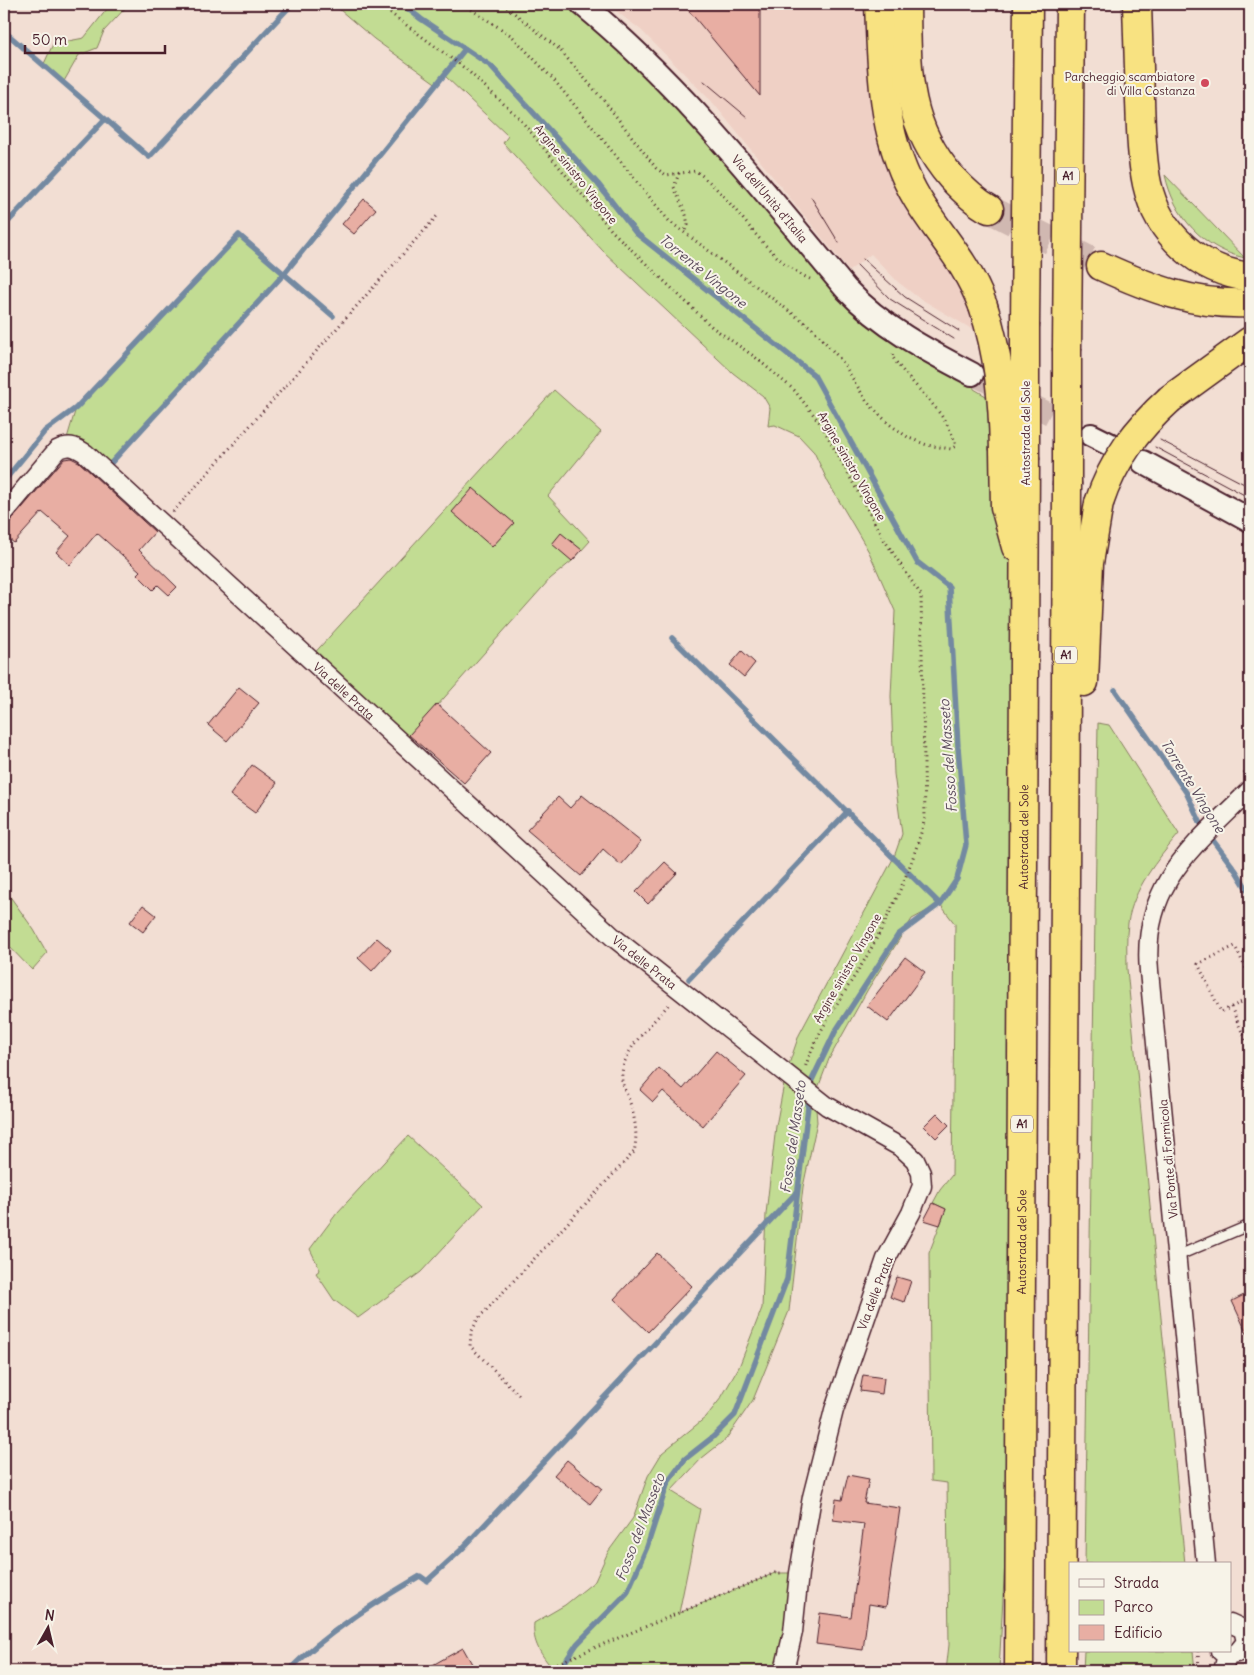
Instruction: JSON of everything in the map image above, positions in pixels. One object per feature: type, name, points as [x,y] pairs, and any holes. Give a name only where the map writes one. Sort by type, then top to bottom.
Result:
[{"type":"highway","points":[[879,4],[885,108],[896,156],[918,200],[968,272],[983,306],[995,346],[1015,455]]},
{"type":"highway","points":[[906,4],[908,83],[920,127],[931,149],[945,170],[974,200],[988,209]]},
{"type":"highway","name":"Autostrada del Sole","points":[[1019,1671],[1025,577],[1005,507],[1015,455],[1025,324],[1028,4]]},
{"type":"highway","name":"A1","points":[[1061,1671],[1070,4]]},
{"type":"highway","points":[[1137,4],[1144,168],[1154,205],[1168,232],[1193,256],[1231,274],[1250,277]]},
{"type":"highway","points":[[1101,266],[1152,288],[1183,298],[1219,303],[1250,303]]},
{"type":"highway","points":[[1066,824],[1084,691],[1089,563],[1099,503],[1116,464],[1128,443],[1170,399],[1250,341]]},
{"type":"street","name":"Via dell'Unità d'Italia","points":[[582,4],[648,61],[684,97],[864,308],[888,326],[972,374]]},
{"type":"street","points":[[1091,435],[1112,446]]},
{"type":"street","name":"Via delle Prata","points":[[4,513],[57,450],[65,445],[72,445],[85,452],[613,937],[827,1106],[902,1148],[915,1160],[921,1173],[922,1186],[911,1213],[886,1259],[834,1410],[812,1497],[799,1573],[793,1632],[784,1671]]},
{"type":"street","points":[[1143,462],[1250,520]]},
{"type":"street","name":"Via Ponte di Formicola","points":[[1206,1562],[1147,949],[1150,923],[1158,897],[1173,872],[1248,792]]},
{"type":"street","points":[[1223,1659],[1240,1651],[1248,1635],[1237,1624],[1232,1623]]},
{"type":"lane","points":[[1177,1256],[1250,1225]]},
{"type":"path","name":"Argine sinistro Vingone","points":[[378,4],[474,76],[519,118],[612,231],[672,291],[712,327],[755,357],[794,390],[821,424],[882,538],[921,595],[923,824],[913,863],[873,944],[811,1048],[800,1085]]},
{"type":"path","points":[[463,4],[512,36],[554,80],[669,221],[812,328],[842,361],[867,402],[889,424],[909,438],[927,445],[951,450],[956,446],[954,436],[936,408],[904,374],[892,356],[893,353],[897,353]]},
{"type":"path","points":[[503,4],[560,50],[605,102],[656,168],[666,175],[696,171],[708,180],[752,231],[780,259],[808,278],[819,281],[836,277]]},
{"type":"path","points":[[679,173],[674,187],[686,214],[688,225],[684,232]]},
{"type":"path","points":[[163,524],[437,216]]},
{"type":"path","points":[[1250,977],[1235,946],[1198,964],[1221,1012],[1250,998]]},
{"type":"path","points":[[519,1395],[470,1346],[470,1333],[478,1319],[634,1152],[637,1140],[634,1114],[622,1082],[624,1066],[632,1048],[681,991]]},
{"type":"path","points":[[1231,1007],[1250,1050]]},
{"type":"path","points":[[552,1671],[558,1663],[775,1573],[799,1573]]},
{"type":"path","points":[[1198,1652],[1199,1671]]},
{"type":"shaded area","points":[[607,4],[867,4],[870,98],[880,152],[905,205],[944,261],[966,299],[975,323],[975,331],[916,296],[898,282],[871,254],[849,271],[714,104],[641,30]]},
{"type":"green space","points":[[111,4],[129,4],[104,31],[97,48],[79,55],[63,83],[43,66],[53,44],[84,38]]},
{"type":"green space","points":[[333,4],[582,4],[846,289],[972,374],[974,389],[1003,406],[1025,577],[1020,1284],[999,1671],[946,1671],[949,1645],[947,1483],[931,1481],[929,1253],[946,1209],[933,1203],[940,1190],[952,1175],[955,924],[940,904],[912,919],[868,989],[829,1059],[815,1096],[817,1122],[803,1187],[789,1311],[753,1400],[726,1439],[702,1458],[671,1491],[700,1509],[679,1613],[775,1573],[799,1573],[784,1671],[551,1671],[553,1669],[541,1653],[536,1642],[534,1623],[565,1605],[595,1581],[608,1552],[633,1518],[648,1476],[662,1453],[706,1417],[721,1398],[739,1367],[762,1308],[766,1214],[776,1126],[786,1073],[799,1035],[894,857],[902,834],[894,774],[891,696],[895,611],[869,552],[828,482],[814,452],[799,436],[775,425],[768,426],[770,408],[763,396],[733,373],[603,251],[503,143],[508,136],[445,76],[438,85],[374,39]]},
{"type":"green space","points":[[1165,175],[1245,258],[1230,254],[1216,247],[1193,228],[1175,204]]},
{"type":"green space","points":[[239,235],[284,274],[111,463],[103,469],[65,445],[76,408]]},
{"type":"green space","points":[[554,390],[601,432],[548,496],[590,541],[572,561],[550,579],[404,743],[310,658]]},
{"type":"green space","points":[[1098,723],[1109,725],[1179,834],[1147,876],[1135,898],[1128,923],[1127,969],[1185,1562],[1085,1562]]},
{"type":"green space","points":[[4,888],[34,930],[47,953],[32,970],[4,941]]},
{"type":"green space","points":[[408,1136],[483,1205],[421,1272],[358,1318],[334,1300],[316,1273],[320,1270],[310,1249],[337,1213]]},
{"type":"green space","points":[[1084,1652],[1193,1652],[1195,1671],[1083,1671]]},
{"type":"building","points":[[683,4],[760,4],[760,96],[700,24]]},
{"type":"building","points":[[364,199],[376,209],[354,234],[342,224]]},
{"type":"building","points":[[71,458],[79,462],[155,532],[139,550],[177,587],[169,595],[158,585],[153,590],[137,574],[140,571],[97,533],[70,565],[56,552],[70,536],[42,512],[14,543],[4,535],[4,529],[64,459]]},
{"type":"building","points":[[473,488],[514,523],[492,547],[452,512]]},
{"type":"building","points":[[561,533],[582,550],[572,561],[552,544]]},
{"type":"building","points":[[742,651],[755,663],[744,677],[730,665]]},
{"type":"building","points":[[239,687],[259,703],[227,741],[208,725]]},
{"type":"building","points":[[437,704],[491,753],[464,783],[409,735]]},
{"type":"building","points":[[252,765],[277,783],[255,813],[230,795]]},
{"type":"building","points":[[582,795],[641,842],[621,865],[603,849],[581,876],[527,830],[558,797],[570,808]]},
{"type":"building","points":[[665,862],[677,873],[648,904],[636,892]]},
{"type":"building","points":[[143,905],[156,915],[143,932],[130,922]]},
{"type":"building","points":[[377,938],[391,950],[372,971],[358,958]]},
{"type":"building","points":[[905,957],[925,972],[888,1022],[867,1006]]},
{"type":"building","points":[[716,1051],[746,1076],[703,1126],[663,1091],[653,1102],[640,1090],[659,1068],[683,1089]]},
{"type":"building","points":[[937,1113],[949,1125],[936,1138],[924,1126]]},
{"type":"building","points":[[933,1203],[946,1209],[940,1225],[924,1220]]},
{"type":"building","points":[[657,1253],[692,1286],[648,1332],[614,1299]]},
{"type":"building","points":[[897,1277],[911,1281],[904,1302],[890,1297]]},
{"type":"building","points":[[1250,1292],[1250,1340],[1232,1301]]},
{"type":"building","points":[[863,1375],[884,1378],[882,1394],[860,1391]]},
{"type":"building","points":[[567,1460],[602,1489],[590,1504],[554,1475]]},
{"type":"building","points":[[848,1475],[869,1479],[864,1503],[900,1508],[886,1607],[869,1604],[863,1650],[816,1644],[820,1613],[851,1617],[864,1524],[833,1520],[836,1499],[842,1500]]},
{"type":"building","points":[[463,1648],[476,1671],[422,1671]]},
{"type":"waterway","points":[[4,31],[149,157],[292,4]]},
{"type":"waterway","name":"Fosso del Masseto","points":[[402,4],[491,66],[598,184],[636,233],[814,375],[917,562],[949,587],[958,747],[966,845],[957,879],[941,903],[898,935],[835,1032],[811,1082],[787,1279],[735,1415],[713,1437],[685,1459],[668,1482],[647,1547],[627,1593],[577,1644],[561,1668],[561,1671]]},
{"type":"waterway","points":[[111,463],[284,274],[465,49]]},
{"type":"waterway","points":[[4,226],[105,119]]},
{"type":"waterway","points":[[4,481],[45,431],[76,408],[239,235],[333,316]]},
{"type":"waterway","points":[[672,638],[940,904]]},
{"type":"waterway","name":"Torrente Vingone","points":[[1115,690],[1186,792],[1202,826],[1236,871],[1250,894]]},
{"type":"waterway","points":[[689,979],[848,811]]},
{"type":"waterway","points":[[288,1671],[318,1644],[351,1619],[420,1576],[427,1581],[461,1550],[796,1193]]},
{"type":"tunnel","points":[[989,209],[1101,266]]},
{"type":"tunnel","points":[[972,374],[1079,429]]},
{"type":"tram line","points":[[704,81],[747,117]]},
{"type":"tram line","points":[[811,197],[839,243]]},
{"type":"tram line","points":[[863,259],[905,297],[959,331]]},
{"type":"tram line","points":[[857,265],[890,299],[954,339]]},
{"type":"tram line","points":[[1160,440],[1250,487]]},
{"type":"tram line","points":[[1155,447],[1250,498]]},
{"type":"place","name":"Parcheggio scambiatore di Villa Costanza","points":[[1205,83]]}]
